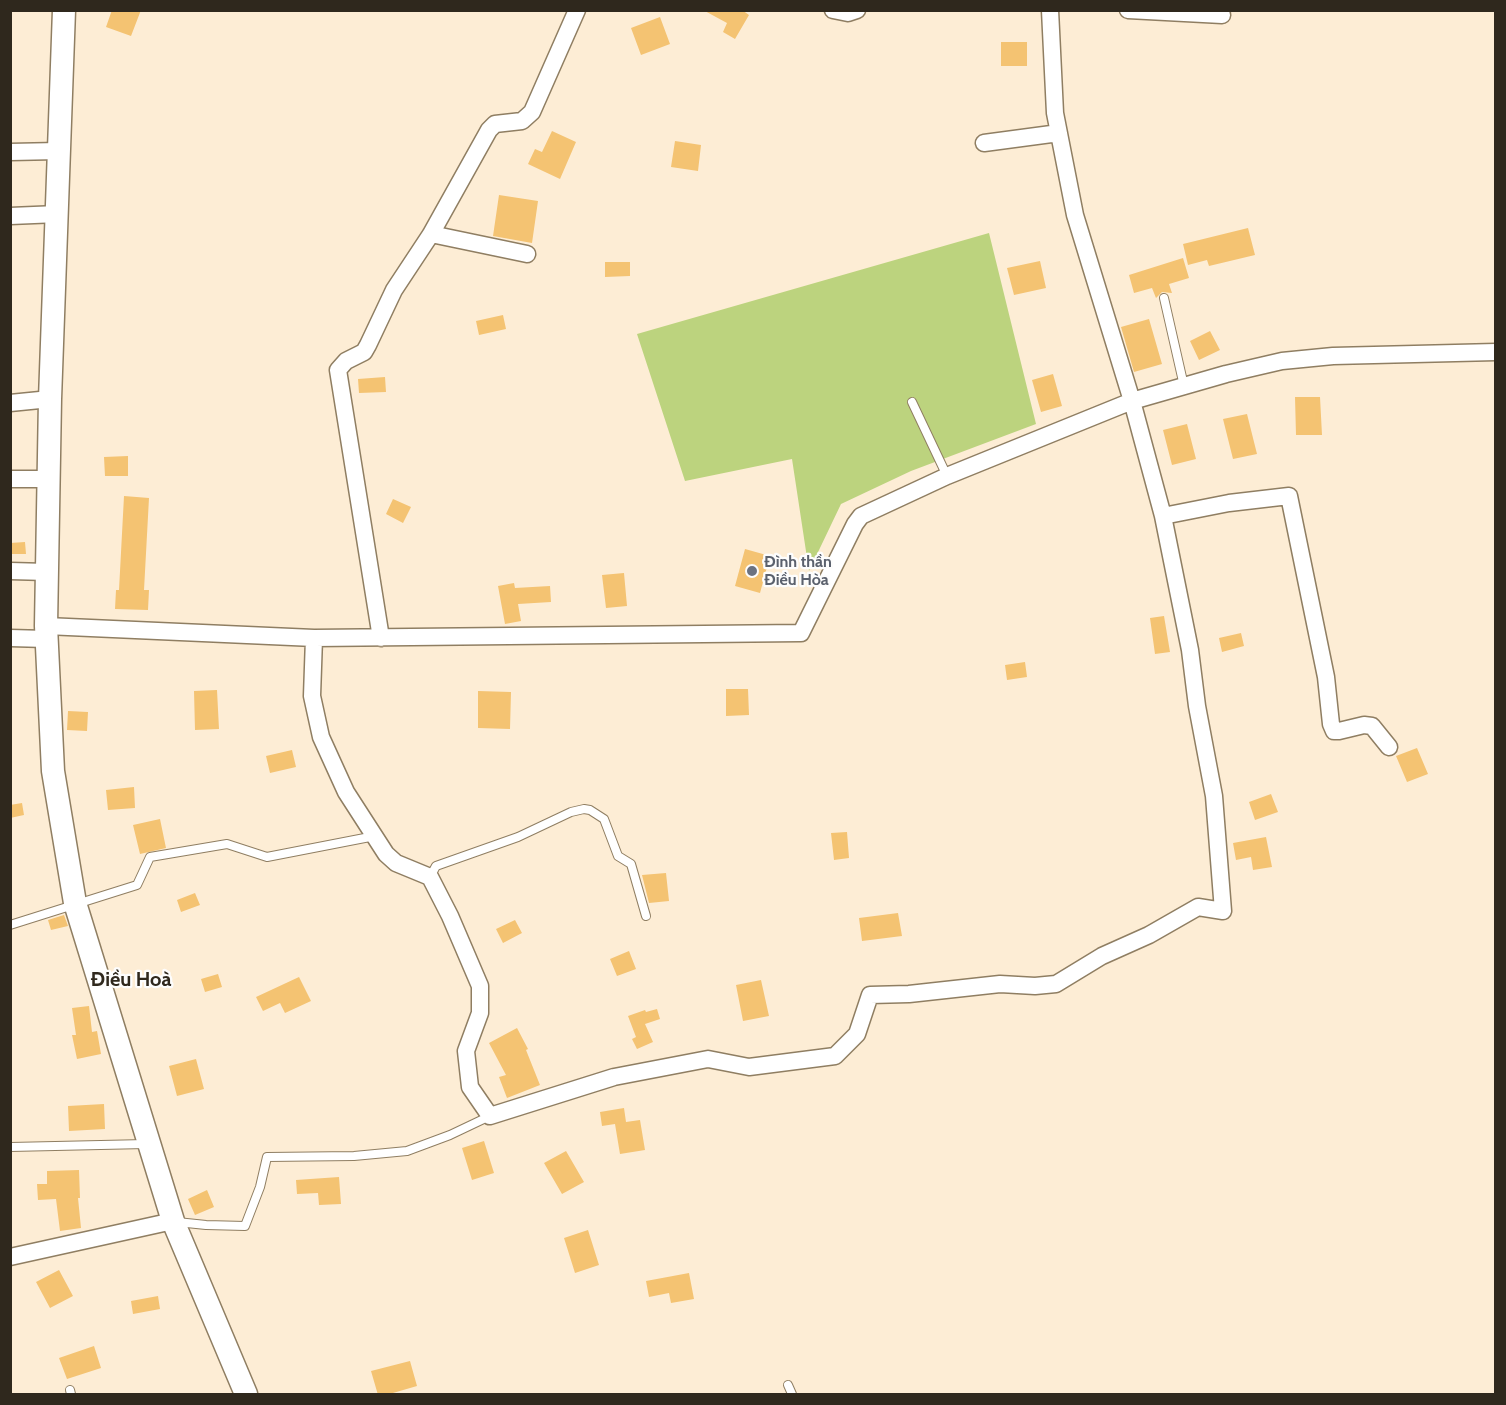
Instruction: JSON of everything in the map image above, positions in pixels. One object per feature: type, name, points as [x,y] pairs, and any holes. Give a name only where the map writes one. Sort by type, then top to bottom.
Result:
[{"type":"street","points":[[64,10],[46,572],[46,633],[53,771],[75,903],[173,1221],[246,1395]]},
{"type":"street","points":[[381,638],[338,370],[346,361],[364,352],[394,290],[431,234],[489,130],[495,124],[522,121],[532,112],[577,10]]},
{"type":"street","points":[[832,10],[848,13],[858,10]]},
{"type":"street","points":[[314,638],[312,696],[321,737],[346,792],[386,854],[396,863],[430,877],[450,916],[480,986],[480,1013],[466,1051],[470,1087],[490,1116],[614,1077],[708,1059],[748,1067],[835,1056],[857,1034],[870,995],[909,994],[1000,984],[1035,986],[1056,984],[1102,956],[1149,935],[1198,907],[1223,911],[1214,796],[1197,706],[1190,650],[1163,516],[1132,401],[1075,215],[1055,113],[1050,10]]},
{"type":"street","points":[[1128,10],[1222,15]]},
{"type":"street","points":[[984,143],[1059,133]]},
{"type":"street","points":[[10,152],[58,151]]},
{"type":"street","points":[[10,216],[58,214]]},
{"type":"street","points":[[431,234],[526,254]]},
{"type":"street","points":[[10,638],[46,633],[381,638],[801,633],[861,516],[947,476],[1132,401],[1226,374],[1282,361],[1333,356],[1496,352]]},
{"type":"street","points":[[10,403],[50,399]]},
{"type":"street","points":[[12,479],[48,479]]},
{"type":"street","points":[[1163,516],[1229,503],[1289,496],[1326,677],[1331,724],[1334,731],[1364,725],[1372,726],[1389,747]]},
{"type":"street","points":[[10,571],[46,572]]},
{"type":"street","points":[[10,1257],[173,1221]]},
{"type":"lane","points":[[1164,298],[1184,386]]},
{"type":"lane","points":[[912,402],[947,476]]},
{"type":"lane","points":[[430,877],[436,866],[518,837],[571,812],[590,810],[604,819],[618,856],[632,864],[646,916]]},
{"type":"lane","points":[[10,925],[136,885],[150,857],[227,844],[267,857],[376,836]]},
{"type":"lane","points":[[173,1221],[245,1226],[260,1187],[267,1157],[354,1156],[407,1151],[450,1135],[490,1116]]},
{"type":"lane","points":[[10,1147],[150,1144]]},
{"type":"lane","points":[[788,1385],[792,1395]]},
{"type":"green space","points":[[989,233],[1036,424],[911,471],[841,504],[809,571],[792,459],[685,481],[637,334]]},
{"type":"building","points":[[112,10],[141,10],[131,36],[106,27]]},
{"type":"building","points":[[703,10],[742,10],[749,15],[735,39],[723,32],[727,23]]},
{"type":"building","points":[[660,17],[670,44],[641,55],[631,28]]},
{"type":"building","points":[[1001,42],[1027,42],[1027,66],[1001,66]]},
{"type":"building","points":[[552,131],[576,142],[560,179],[528,164],[535,149],[542,152]]},
{"type":"building","points":[[675,141],[701,145],[698,171],[671,167]]},
{"type":"building","points":[[499,195],[538,201],[532,243],[493,236]]},
{"type":"building","points":[[1248,228],[1255,255],[1209,266],[1207,260],[1188,265],[1183,244]]},
{"type":"building","points":[[1183,258],[1189,278],[1169,284],[1172,293],[1162,292],[1156,298],[1152,288],[1134,293],[1129,275]]},
{"type":"building","points":[[1040,261],[1046,288],[1014,295],[1007,268]]},
{"type":"building","points":[[605,262],[630,262],[630,276],[605,277]]},
{"type":"building","points":[[503,315],[506,329],[479,335],[476,321]]},
{"type":"building","points":[[1149,319],[1162,364],[1134,372],[1121,327]]},
{"type":"building","points":[[1210,331],[1220,350],[1199,360],[1190,341]]},
{"type":"building","points":[[1053,374],[1062,406],[1041,412],[1032,380]]},
{"type":"building","points":[[385,377],[386,392],[359,393],[358,379]]},
{"type":"building","points":[[1295,397],[1320,397],[1322,435],[1296,435]]},
{"type":"building","points":[[1247,414],[1257,454],[1233,459],[1223,419]]},
{"type":"building","points":[[1187,424],[1196,459],[1172,465],[1163,430]]},
{"type":"building","points":[[128,456],[128,476],[105,476],[104,457]]},
{"type":"building","points":[[124,496],[149,498],[144,590],[149,590],[148,610],[115,609],[116,590],[119,590]]},
{"type":"building","points":[[393,499],[411,507],[403,523],[386,514]]},
{"type":"building","points":[[25,542],[26,554],[10,554],[10,543]]},
{"type":"building","name":"Đình thần Điều Hòa","points":[[745,549],[770,556],[760,593],[735,586]]},
{"type":"building","points":[[624,573],[627,606],[606,608],[602,575]]},
{"type":"building","points":[[514,583],[515,588],[550,586],[551,602],[518,604],[521,621],[505,624],[498,586]]},
{"type":"building","points":[[1164,616],[1170,652],[1155,654],[1150,618]]},
{"type":"building","points":[[1241,633],[1244,646],[1222,652],[1219,638]]},
{"type":"building","points":[[1025,662],[1027,677],[1007,680],[1005,665]]},
{"type":"building","points":[[726,689],[748,689],[749,715],[726,716]]},
{"type":"building","points":[[217,690],[219,729],[195,730],[194,691]]},
{"type":"building","points":[[478,691],[511,692],[510,729],[478,728]]},
{"type":"building","points":[[68,711],[88,712],[87,731],[67,730]]},
{"type":"building","points":[[1417,748],[1428,774],[1407,782],[1396,756]]},
{"type":"building","points":[[292,750],[296,767],[270,773],[266,756]]},
{"type":"building","points":[[134,787],[135,808],[108,810],[106,790]]},
{"type":"building","points":[[1271,794],[1278,812],[1255,820],[1249,802]]},
{"type":"building","points":[[22,803],[24,815],[10,818],[10,805]]},
{"type":"building","points":[[160,819],[166,848],[140,854],[133,825]]},
{"type":"building","points":[[847,832],[849,858],[834,860],[831,833]]},
{"type":"building","points":[[1266,837],[1272,867],[1253,870],[1251,857],[1236,860],[1233,843]]},
{"type":"building","points":[[666,873],[669,901],[649,903],[642,875]]},
{"type":"building","points":[[195,893],[200,905],[181,912],[177,900]]},
{"type":"building","points":[[898,913],[902,936],[862,941],[859,918]]},
{"type":"building","points":[[64,915],[68,926],[51,930],[48,920]]},
{"type":"building","points":[[515,920],[522,933],[503,943],[496,929]]},
{"type":"building","points":[[629,951],[636,969],[617,976],[610,959]]},
{"type":"building","points":[[218,974],[222,987],[205,992],[201,979]]},
{"type":"building","points":[[299,977],[311,1001],[285,1013],[280,1003],[263,1011],[256,997]]},
{"type":"building","points":[[761,980],[769,1016],[743,1021],[736,985]]},
{"type":"building","points":[[89,1006],[92,1032],[97,1031],[101,1054],[77,1059],[72,1035],[76,1035],[72,1008]]},
{"type":"building","points":[[657,1009],[660,1019],[645,1024],[653,1042],[637,1049],[632,1039],[636,1037],[628,1016],[645,1010],[646,1012]]},
{"type":"building","points":[[517,1028],[528,1049],[526,1050],[540,1085],[507,1098],[499,1077],[506,1075],[489,1043]]},
{"type":"building","points":[[196,1059],[204,1089],[177,1096],[169,1066]]},
{"type":"building","points":[[104,1104],[105,1129],[69,1131],[68,1106]]},
{"type":"building","points":[[624,1108],[626,1122],[640,1120],[645,1150],[620,1154],[615,1124],[602,1126],[600,1112]]},
{"type":"building","points":[[484,1141],[494,1173],[472,1180],[462,1148]]},
{"type":"building","points":[[566,1151],[584,1182],[562,1194],[544,1163]]},
{"type":"building","points":[[79,1170],[80,1198],[78,1198],[81,1228],[60,1231],[56,1199],[38,1200],[37,1184],[47,1184],[47,1171]]},
{"type":"building","points":[[339,1177],[341,1204],[319,1205],[318,1193],[297,1194],[296,1180]]},
{"type":"building","points":[[207,1190],[214,1207],[195,1215],[188,1199]]},
{"type":"building","points":[[588,1230],[599,1265],[575,1273],[564,1238]]},
{"type":"building","points":[[59,1270],[73,1296],[50,1308],[36,1282]]},
{"type":"building","points":[[689,1273],[694,1299],[671,1303],[669,1293],[649,1297],[646,1281]]},
{"type":"building","points":[[158,1296],[160,1309],[133,1314],[131,1301]]},
{"type":"building","points":[[94,1346],[101,1368],[67,1379],[59,1358]]},
{"type":"building","points":[[410,1361],[417,1386],[378,1395],[371,1371]]},
{"type":"place","name":"Đình thần Điều Hòa","points":[[752,571]]},
{"type":"district","name":"Điều Hoà","points":[[131,980]]}]
